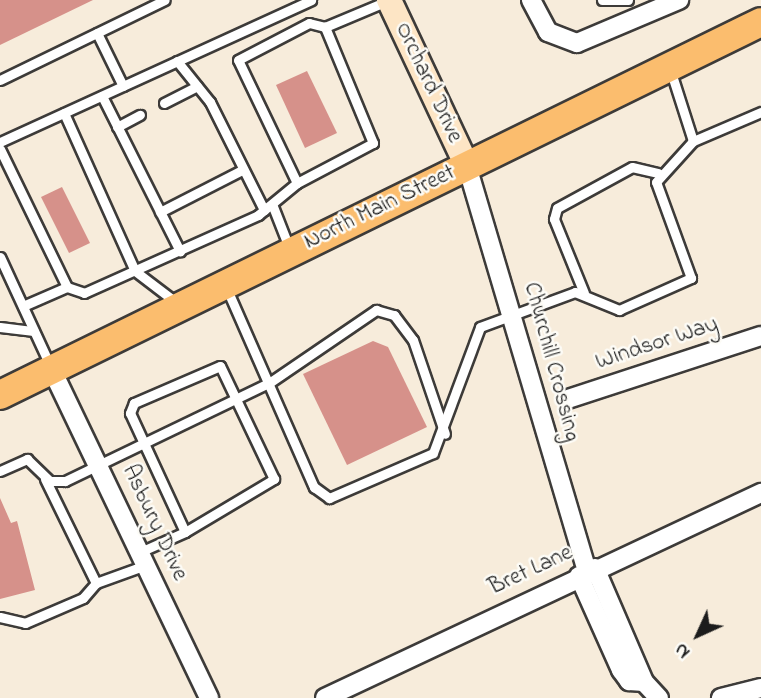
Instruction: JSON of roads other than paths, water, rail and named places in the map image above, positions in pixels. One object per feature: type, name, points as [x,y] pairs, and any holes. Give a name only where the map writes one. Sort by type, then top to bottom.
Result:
[{"type":"main road","name":"North Main Street","points":[[0,396],[761,22]]},
{"type":"street","name":"Orchard Drive","points":[[389,0],[467,166]]},
{"type":"street","points":[[531,0],[548,32],[577,43],[679,0]]},
{"type":"street","name":"Churchill Crossing","points":[[467,166],[587,572],[621,670],[629,681],[643,682],[659,698]]},
{"type":"street","name":"Windsor Way","points":[[568,399],[761,335]]},
{"type":"street","name":"Asbury Drive","points":[[52,370],[209,698]]},
{"type":"street","name":"Bret Lane","points":[[325,698],[587,572],[761,493]]},
{"type":"street","points":[[721,698],[761,688]]},
{"type":"lane","points":[[0,80],[165,0]]},
{"type":"lane","points":[[0,142],[177,61],[295,3],[311,0]]},
{"type":"lane","points":[[297,183],[237,60],[309,23],[326,27],[389,0]]},
{"type":"lane","points":[[602,0],[628,0]]},
{"type":"lane","points":[[23,306],[67,287],[84,293],[180,251],[264,211],[297,183],[373,143],[326,27]]},
{"type":"lane","points":[[97,33],[123,86]]},
{"type":"lane","points":[[177,61],[197,86],[264,211]]},
{"type":"lane","points":[[670,67],[693,141]]},
{"type":"lane","points":[[164,103],[197,86]]},
{"type":"lane","points":[[102,96],[180,251]]},
{"type":"lane","points":[[658,173],[693,141],[761,112]]},
{"type":"lane","points":[[64,113],[135,271],[181,306]]},
{"type":"lane","points":[[117,127],[140,115]]},
{"type":"lane","points":[[0,149],[67,287]]},
{"type":"lane","points":[[632,167],[658,173],[691,278],[619,310],[584,293],[554,219],[557,208],[632,167]]},
{"type":"lane","points":[[160,212],[242,170]]},
{"type":"lane","points":[[272,204],[290,252]]},
{"type":"lane","points":[[0,257],[52,370]]},
{"type":"lane","points":[[225,284],[314,487],[329,498],[433,453],[445,434],[480,327],[584,293]]},
{"type":"lane","points":[[44,477],[65,481],[269,383],[376,310],[394,315],[413,341],[445,434]]},
{"type":"lane","points":[[0,327],[34,331]]},
{"type":"lane","points":[[0,617],[25,623],[83,598],[96,583],[143,558],[274,479],[220,366],[210,366],[134,402],[130,412],[185,532]]},
{"type":"lane","points":[[0,471],[27,459],[44,477],[96,583]]}]
